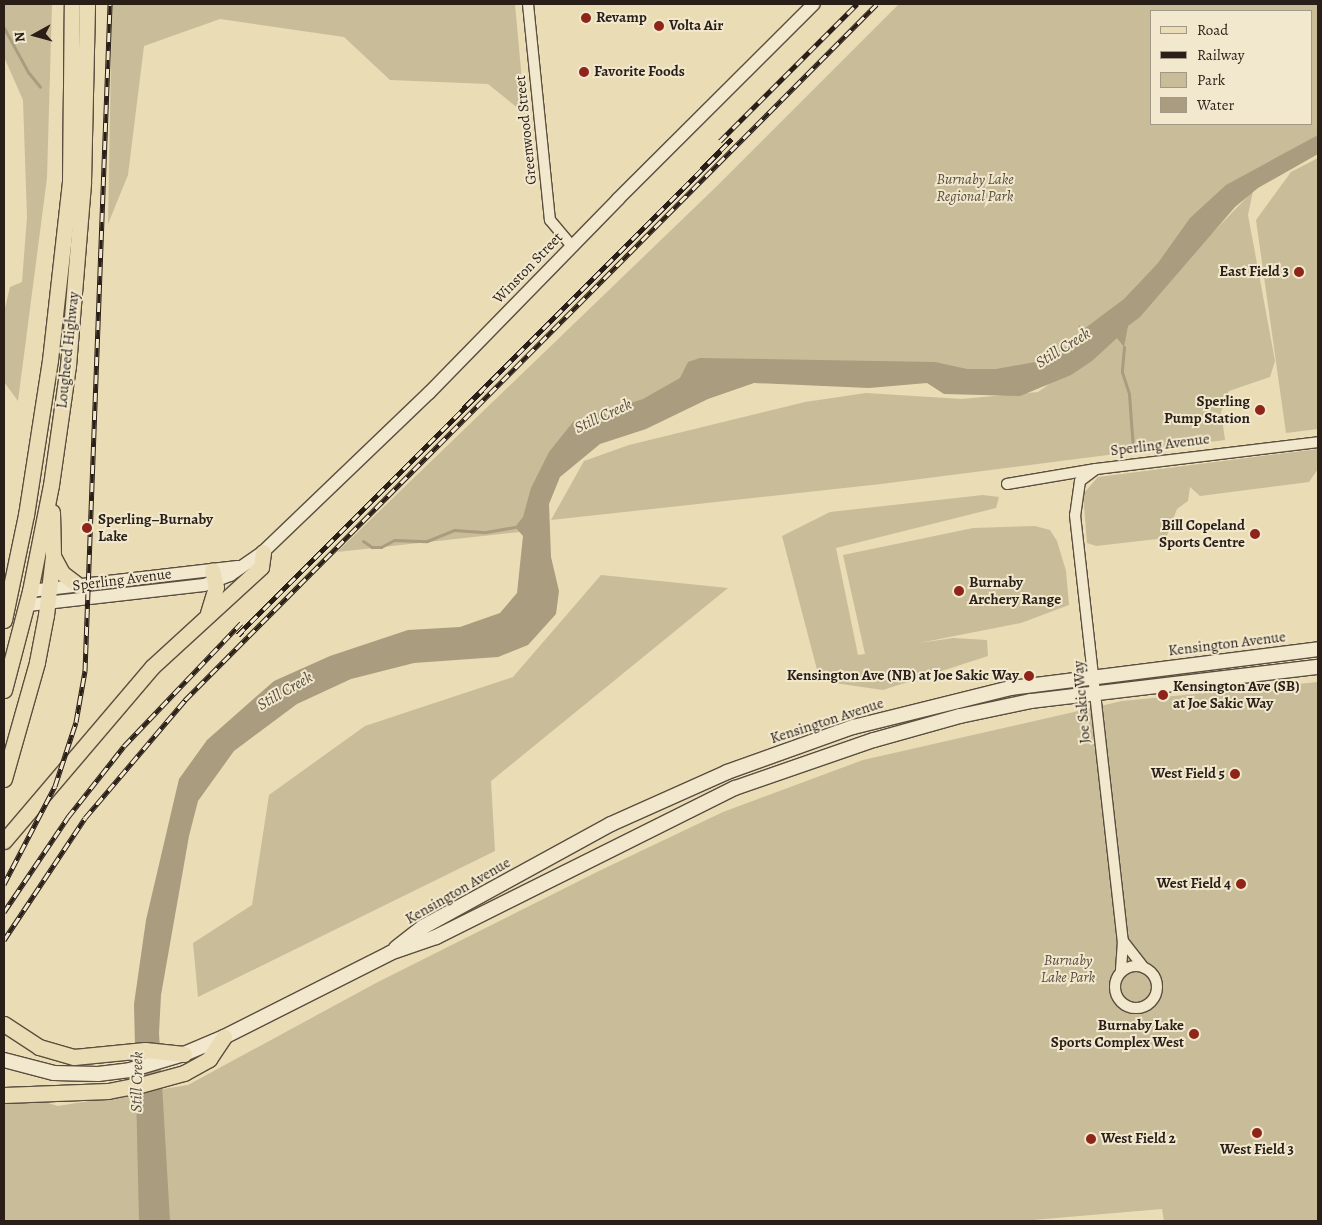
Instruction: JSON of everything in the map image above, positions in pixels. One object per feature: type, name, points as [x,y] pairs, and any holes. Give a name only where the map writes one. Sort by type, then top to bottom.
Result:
[{"type":"main road","name":"Lougheed Highway","points":[[6,604],[46,397],[69,192],[72,4]]},
{"type":"main road","name":"Lougheed Highway","points":[[4,690],[29,598],[51,485],[68,366],[84,182],[87,4]]},
{"type":"main road","points":[[4,779],[37,662],[48,597],[53,556],[51,485]]},
{"type":"main road","points":[[4,841],[152,667],[208,613],[215,611],[261,567],[264,552]]},
{"type":"main road","points":[[53,556],[62,573],[79,586]]},
{"type":"main road","points":[[208,613],[214,575]]},
{"type":"main road","name":"Sperling Avenue","points":[[6,604],[29,598]]},
{"type":"main road","name":"Kensington Avenue","points":[[390,953],[422,926],[611,824],[726,772],[853,727],[938,704],[1011,688],[1318,649]]},
{"type":"main road","name":"Kensington Avenue","points":[[4,1060],[54,1072],[98,1074],[130,1070],[184,1054],[224,1037],[390,953],[436,937],[735,788],[848,748],[960,716],[1031,701],[1318,667]]},
{"type":"main road","points":[[4,1024],[39,1047],[74,1056],[144,1050],[184,1054]]},
{"type":"main road","points":[[4,1096],[108,1092],[140,1085],[184,1073],[209,1059],[224,1037]]},
{"type":"street","name":"Greenwood Street","points":[[528,4],[550,220],[572,246]]},
{"type":"street","name":"Winston Street","points":[[264,552],[429,393],[572,246],[814,4]]},
{"type":"street","name":"Sperling Avenue","points":[[1007,484],[1096,469],[1318,442]]},
{"type":"street","name":"Joe Sakic Way","points":[[1096,469],[1080,481],[1075,515],[1096,676],[1101,761],[1123,941],[1121,972],[1115,981],[1116,995],[1126,1005],[1139,1008],[1151,1001],[1157,989],[1154,976],[1144,968],[1123,941]]},
{"type":"street","name":"Sperling Avenue","points":[[48,597],[79,586],[230,575],[264,552]]},
{"type":"street","name":"Sperling Avenue","points":[[29,598],[157,593],[214,575]]},
{"type":"street","points":[[1121,972],[1132,966],[1144,968]]},
{"type":"green space","points":[[4,4],[52,4],[47,178],[18,401],[4,382],[4,312],[10,287],[22,282],[27,217],[23,100],[4,57]]},
{"type":"green space","points":[[112,4],[515,4],[525,114],[488,84],[390,80],[344,37],[220,19],[144,46],[128,175],[108,224]]},
{"type":"green space","name":"Burnaby Lake Regional Park","points":[[899,4],[1318,4],[1318,138],[1223,193],[1147,282],[1054,364],[982,376],[715,366],[566,439],[520,532],[337,552],[717,186]]},
{"type":"green space","points":[[1318,158],[1318,429],[1286,433],[1256,220],[1291,172]]},
{"type":"green space","points":[[1253,191],[1248,215],[1275,361],[1270,377],[1229,391],[1221,412],[1225,440],[881,484],[551,520],[584,461],[629,445],[805,402],[866,393],[962,399],[1038,392],[1104,345]]},
{"type":"green space","points":[[1318,449],[1318,469],[1309,482],[1200,496],[1190,487],[1188,501],[1177,509],[1166,538],[1096,546],[1087,543],[1083,494],[1098,477]]},
{"type":"green space","points":[[983,495],[999,497],[996,508],[836,548],[858,655],[865,654],[843,555],[973,528],[1035,526],[1050,530],[1057,541],[1066,571],[1069,605],[1021,623],[919,643],[953,638],[987,640],[988,656],[883,690],[820,681],[782,536],[830,512]]},
{"type":"green space","points":[[601,575],[728,588],[491,781],[495,851],[198,997],[193,943],[252,905],[269,795],[365,726],[513,677]]},
{"type":"green space","name":"Burnaby Lake Park","points":[[1318,682],[1318,1221],[1164,1221],[1162,1209],[1021,1221],[4,1221],[4,1090],[58,1106],[188,1085],[376,983],[601,870],[723,812],[863,760],[1122,701]]},
{"type":"water","name":"Still Creek","points":[[1318,135],[1318,154],[1258,188],[1235,207],[1140,317],[1128,326],[1124,347],[1117,338],[1092,361],[1071,375],[1020,396],[944,394],[927,383],[869,388],[754,383],[708,399],[646,429],[600,444],[560,477],[549,504],[551,557],[559,591],[556,614],[528,645],[498,657],[414,663],[351,679],[297,704],[234,751],[198,801],[189,836],[161,995],[159,1033],[170,1221],[139,1221],[134,1004],[146,920],[179,779],[207,740],[274,681],[330,656],[408,630],[460,627],[500,613],[517,593],[523,536],[515,527],[523,517],[531,488],[549,452],[573,422],[643,399],[680,378],[688,362],[700,358],[935,362],[967,369],[996,369],[1041,361],[1074,342],[1072,338],[1079,336],[1079,325],[1084,329],[1124,299],[1158,263],[1190,218],[1226,185]]},
{"type":"waterway","points":[[4,28],[28,72],[40,87]]},
{"type":"waterway","points":[[1124,347],[1122,372],[1129,394],[1133,449]]},
{"type":"waterway","points":[[363,541],[372,547],[381,547],[394,540],[427,541],[454,530],[486,532],[515,527]]},
{"type":"railway","points":[[4,884],[55,786],[76,722],[85,671],[110,4]]},
{"type":"railway","points":[[720,141],[857,4]]},
{"type":"railway","points":[[4,940],[85,818],[185,700],[877,4]]},
{"type":"railway","points":[[238,635],[732,139]]},
{"type":"railway","points":[[4,912],[68,817],[124,746],[241,623]]},
{"type":"place","name":"Revamp","points":[[586,18]]},
{"type":"place","name":"Volta Air","points":[[659,26]]},
{"type":"place","name":"Favorite Foods","points":[[584,72]]},
{"type":"place","name":"East Field 3","points":[[1299,272]]},
{"type":"place","name":"Sperling Pump Station","points":[[1260,410]]},
{"type":"place","name":"Sperling–Burnaby Lake","points":[[87,528]]},
{"type":"place","name":"Bill Copeland Sports Centre","points":[[1255,534]]},
{"type":"place","name":"Burnaby Archery Range","points":[[959,591]]},
{"type":"place","name":"Kensington Ave (NB) at Joe Sakic Way","points":[[1029,676]]},
{"type":"place","name":"Kensington Ave (SB) at Joe Sakic Way","points":[[1163,695]]},
{"type":"place","name":"West Field 5","points":[[1235,774]]},
{"type":"place","name":"West Field 4","points":[[1241,884]]},
{"type":"place","name":"Burnaby Lake Sports Complex West","points":[[1194,1034]]},
{"type":"place","name":"West Field 3","points":[[1257,1133]]},
{"type":"place","name":"West Field 2","points":[[1091,1139]]}]
